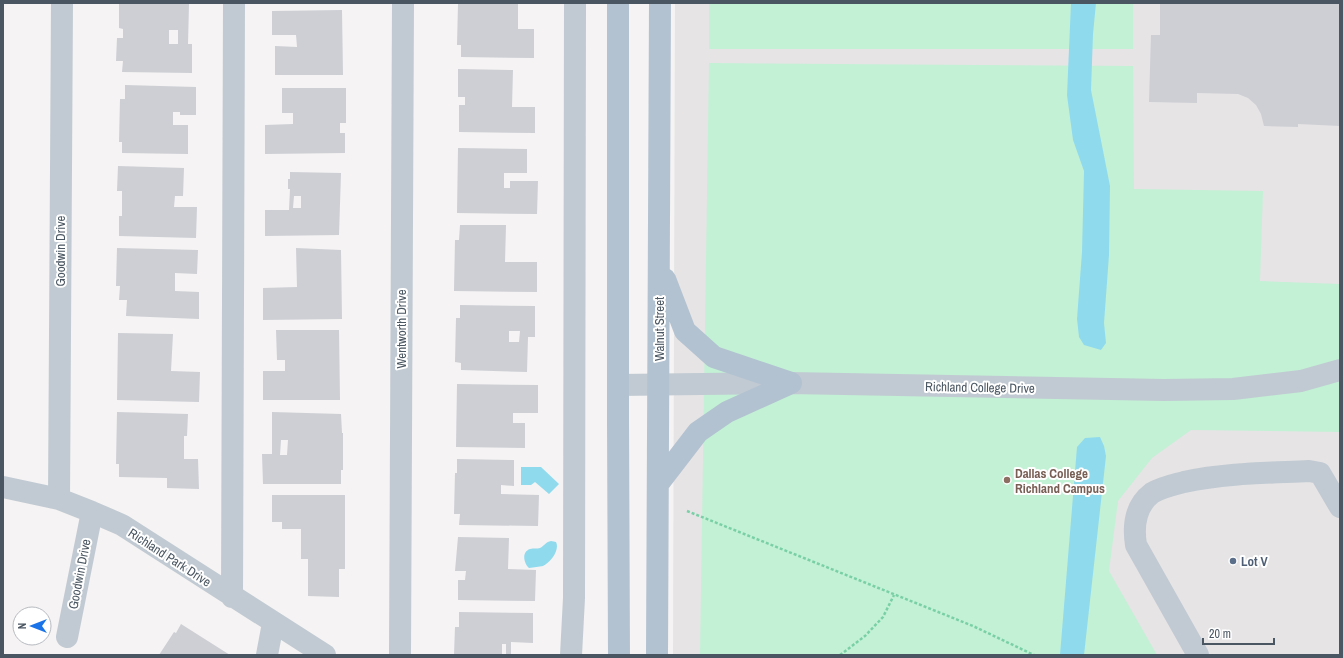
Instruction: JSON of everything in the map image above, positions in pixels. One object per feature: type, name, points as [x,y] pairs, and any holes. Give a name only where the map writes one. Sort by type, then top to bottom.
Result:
[{"type":"main road","points":[[618,3],[619,655]]},
{"type":"main road","name":"Walnut Street","points":[[657,655],[660,3]]},
{"type":"main road","points":[[660,263],[685,331],[714,357],[791,383]]},
{"type":"main road","points":[[658,484],[698,432],[727,412],[791,383]]},
{"type":"street","name":"Goodwin Drive","points":[[59,498],[62,3]]},
{"type":"street","points":[[232,597],[234,3]]},
{"type":"street","name":"Wentworth Drive","points":[[400,655],[403,3]]},
{"type":"street","points":[[571,655],[574,598],[575,3]]},
{"type":"street","name":"Richland College Drive","points":[[618,385],[791,383],[1164,390],[1233,389],[1301,381],[1340,370]]},
{"type":"street","points":[[1198,655],[1136,546],[1134,532],[1136,517],[1142,504],[1151,494],[1164,487],[1209,477],[1309,471],[1320,473],[1340,507]]},
{"type":"street","name":"Richland Park Drive","points":[[3,488],[59,498],[122,526],[325,655]]},
{"type":"street","name":"Goodwin Drive","points":[[67,637],[92,512]]},
{"type":"street","points":[[267,655],[273,623]]},
{"type":"path","points":[[687,511],[972,626],[1034,655]]},
{"type":"path","points":[[840,655],[865,636],[883,617],[894,595]]},
{"type":"shaded area","name":"Dallas College Richland Campus","points":[[675,3],[1340,3],[1340,655],[673,655]]},
{"type":"green space","points":[[709,3],[1133,3],[1133,49],[709,49]]},
{"type":"green space","name":"Dallas College Richland Campus","points":[[709,63],[1133,66],[1134,189],[1263,191],[1260,281],[1340,284],[1340,432],[1191,430],[1152,458],[1118,501],[1109,571],[1157,655],[700,655]]},
{"type":"water","points":[[1071,3],[1096,3],[1093,34],[1091,90],[1110,186],[1109,255],[1104,323],[1106,343],[1101,350],[1084,345],[1079,337],[1077,319],[1082,252],[1084,171],[1073,140],[1067,95]]},
{"type":"water","points":[[1100,437],[1106,456],[1084,655],[1060,655],[1077,447],[1085,438]]},
{"type":"water","points":[[521,467],[541,467],[559,484],[549,494],[535,482],[531,485],[521,485]]},
{"type":"water","points":[[551,541],[556,542],[557,545],[556,552],[552,559],[543,566],[529,568],[524,558],[525,553],[530,549],[540,548]]},
{"type":"building","points":[[119,3],[189,4],[188,44],[192,44],[192,73],[122,72],[123,61],[116,61],[117,38],[123,38],[123,29],[119,28]],"holes":[[[169,30],[178,30],[178,44],[169,44]]]},
{"type":"building","points":[[518,3],[518,29],[534,29],[534,58],[461,57],[461,45],[457,45],[458,4]]},
{"type":"building","points":[[1160,3],[1340,3],[1340,126],[1298,124],[1298,127],[1264,126],[1261,114],[1256,105],[1248,98],[1238,94],[1197,93],[1197,103],[1149,102],[1151,35],[1160,35]]},
{"type":"building","points":[[342,10],[343,75],[275,75],[275,46],[297,47],[296,35],[272,35],[272,11]]},
{"type":"building","points":[[458,69],[513,70],[512,107],[535,107],[535,133],[459,132],[459,105],[465,105],[465,97],[458,97]]},
{"type":"building","points":[[125,85],[196,87],[196,115],[180,115],[180,112],[173,112],[173,125],[188,125],[188,154],[122,153],[122,142],[119,142],[120,99],[125,99]]},
{"type":"building","points":[[282,88],[346,88],[346,123],[340,123],[340,133],[345,133],[345,153],[265,154],[265,125],[293,124],[293,113],[282,113]]},
{"type":"building","points":[[458,148],[527,149],[527,173],[504,173],[504,188],[510,188],[510,181],[538,181],[537,214],[457,213]]},
{"type":"building","points":[[118,166],[184,168],[183,196],[175,196],[174,207],[197,207],[196,238],[119,236],[119,216],[122,216],[122,191],[117,191]]},
{"type":"building","points":[[290,172],[341,173],[339,235],[265,236],[265,210],[289,210],[290,189],[288,189],[288,179],[290,179]],"holes":[[[294,196],[301,196],[301,208],[293,208]]]},
{"type":"building","points":[[460,225],[506,225],[505,262],[537,262],[537,292],[454,291],[455,240],[459,240]]},
{"type":"building","points":[[117,248],[198,250],[197,274],[175,273],[175,291],[199,292],[199,319],[126,316],[127,300],[119,300],[120,286],[116,286]]},
{"type":"building","points":[[296,248],[341,250],[342,319],[263,320],[263,288],[297,287]]},
{"type":"building","points":[[460,305],[535,306],[535,337],[528,337],[527,372],[461,370],[461,363],[455,362],[456,318],[460,318]],"holes":[[[509,331],[520,331],[519,342],[509,342]]]},
{"type":"building","points":[[276,330],[339,330],[340,400],[263,400],[263,371],[285,371],[285,360],[277,360]]},
{"type":"building","points":[[118,333],[173,334],[171,371],[200,372],[199,402],[117,400]]},
{"type":"building","points":[[457,384],[538,385],[538,413],[513,413],[513,423],[525,423],[525,448],[456,447]]},
{"type":"building","points":[[117,412],[188,414],[187,436],[184,436],[184,459],[198,459],[199,489],[167,488],[167,478],[119,477],[119,464],[116,464]]},
{"type":"building","points":[[272,412],[341,414],[343,433],[343,470],[341,470],[341,484],[263,484],[262,454],[272,454]],"holes":[[[281,440],[288,440],[287,455],[280,455]]]},
{"type":"building","points":[[457,459],[514,460],[514,486],[501,485],[501,494],[539,495],[538,526],[459,525],[460,514],[454,514],[455,473],[457,473]]},
{"type":"building","points":[[272,495],[345,495],[345,569],[339,569],[339,597],[308,596],[308,559],[301,559],[301,529],[282,529],[282,522],[272,522]]},
{"type":"building","points":[[458,537],[509,538],[508,569],[536,570],[535,601],[458,600],[458,580],[465,580],[466,571],[455,571]]},
{"type":"building","points":[[459,612],[533,613],[533,643],[511,642],[511,655],[506,655],[506,644],[502,644],[502,655],[454,655],[455,627],[459,627]]},
{"type":"building","points":[[181,624],[230,655],[159,655]]},
{"type":"place","name":"Dallas College Richland Campus","points":[[1007,480]]},
{"type":"place","name":"Lot V","points":[[1233,561]]}]
